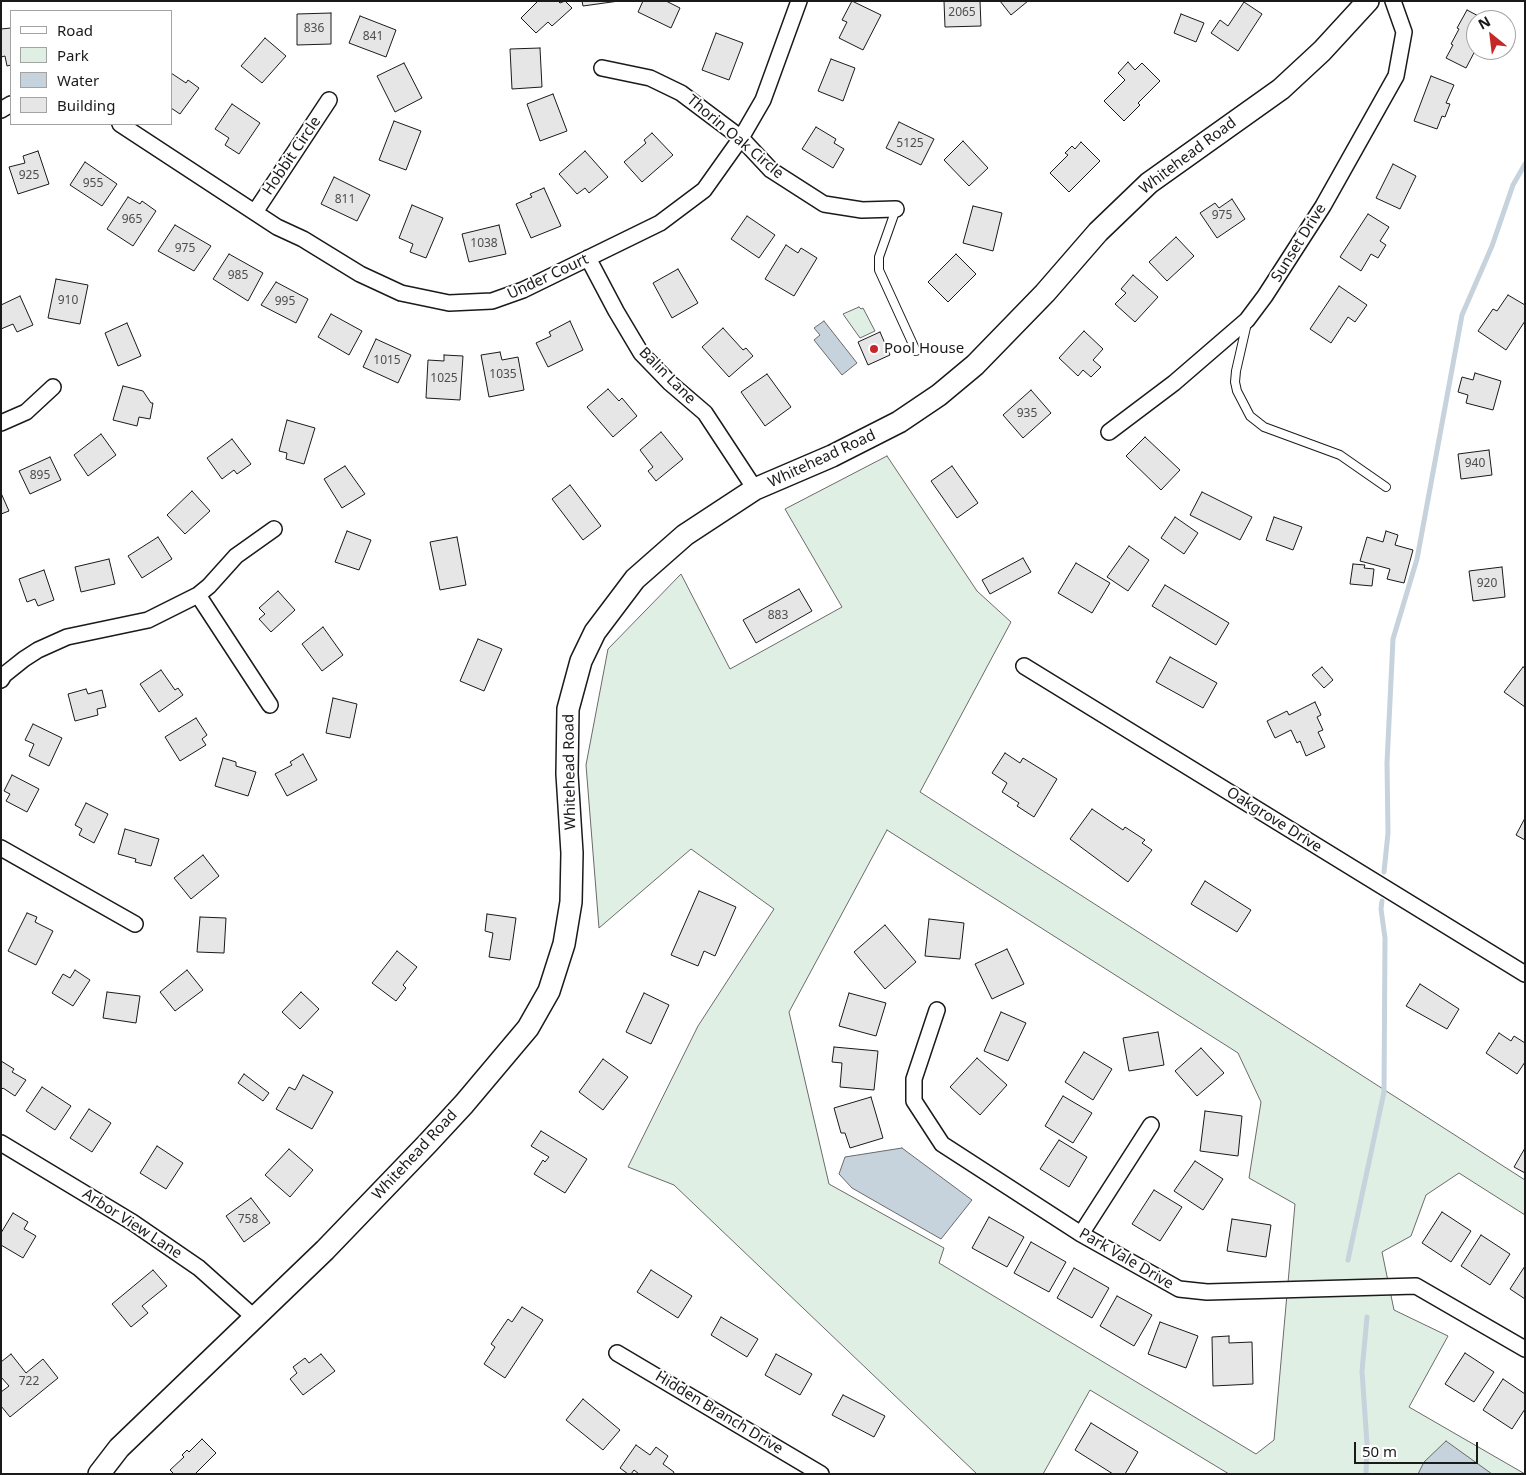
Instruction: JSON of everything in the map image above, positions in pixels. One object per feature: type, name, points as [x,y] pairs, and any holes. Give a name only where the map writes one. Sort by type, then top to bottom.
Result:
[{"type":"street","name":"Under Court","points":[[122,125],[277,227],[303,239],[360,274],[401,293],[449,303],[492,301],[523,290],[660,223],[704,190],[741,138],[763,100],[799,1]]},
{"type":"street","name":"Whitehead Road","points":[[99,1474],[119,1448],[325,1250],[427,1144],[464,1104],[528,1028],[549,991],[564,944],[571,902],[572,853],[567,774],[568,708],[581,661],[595,632],[635,578],[685,535],[755,489],[832,456],[899,422],[939,395],[975,365],[1045,293],[1098,232],[1149,183],[1281,89],[1322,51],[1368,1]]},
{"type":"street","name":"Sunset Drive","points":[[1109,432],[1174,383],[1247,320],[1265,296],[1323,206],[1396,76],[1404,32],[1393,1]]},
{"type":"street","name":"Thorin Oak Circle","points":[[602,68],[650,78],[681,93],[741,138],[771,170],[824,204],[862,210],[896,209]]},
{"type":"street","name":"Hobbit Circle","points":[[254,212],[329,100]]},
{"type":"street","name":"Balin Lane","points":[[588,258],[641,353],[670,383],[705,413],[755,489]]},
{"type":"street","points":[[1,423],[26,412],[53,387]]},
{"type":"street","points":[[1,680],[4,675],[31,655],[67,637],[148,620],[198,595],[209,586],[236,556],[274,529]]},
{"type":"street","points":[[198,595],[270,705]]},
{"type":"street","name":"Oakgrove Drive","points":[[1024,666],[1525,974]]},
{"type":"street","points":[[1,848],[134,924]]},
{"type":"street","name":"Park Vale Drive","points":[[938,1010],[914,1079],[914,1101],[942,1144],[1081,1234],[1179,1288],[1207,1292],[1416,1286],[1525,1349]]},
{"type":"street","points":[[1081,1234],[1151,1125]]},
{"type":"street","name":"Arbor View Lane","points":[[1,1143],[140,1227],[199,1268],[255,1318]]},
{"type":"street","name":"Hidden Branch Drive","points":[[616,1352],[821,1474]]},
{"type":"lane","points":[[896,209],[879,257],[879,270],[916,351]]},
{"type":"lane","points":[[1247,320],[1235,382],[1250,416],[1264,427],[1340,455],[1386,487]]},
{"type":"green space","points":[[859,307],[863,308],[875,331],[860,338],[843,314]]},
{"type":"green space","points":[[887,456],[977,591],[1011,622],[920,792],[1525,1180],[1525,1215],[1459,1173],[1426,1195],[1411,1236],[1382,1252],[1394,1310],[1448,1336],[1409,1407],[1525,1474],[1229,1474],[1090,1390],[1043,1474],[977,1474],[674,1185],[628,1167],[698,1026],[774,909],[691,849],[599,928],[586,765],[608,649],[681,574],[730,669],[842,607],[785,509]],"holes":[[[887,830],[1238,1053],[1261,1102],[1249,1178],[1295,1204],[1274,1440],[1256,1454],[939,1263],[944,1248],[829,1184],[789,1012]]]},
{"type":"water","points":[[824,321],[857,363],[842,375],[814,340],[820,335],[814,328]]},
{"type":"water","points":[[902,1148],[972,1200],[941,1239],[852,1188],[839,1174],[845,1157]]},
{"type":"water","points":[[1446,1441],[1492,1474],[1418,1474],[1424,1462]]},
{"type":"building","points":[[538,1],[558,1],[560,3],[565,1],[572,8],[552,26],[548,22],[536,33],[521,18]]},
{"type":"building","points":[[582,1],[619,1],[583,6]]},
{"type":"building","points":[[643,1],[666,1],[680,8],[671,28],[638,12]]},
{"type":"building","points":[[852,1],[881,15],[863,50],[839,38],[847,22],[842,20]]},
{"type":"building","points":[[944,1],[980,1],[981,26],[945,27]]},
{"type":"building","points":[[1000,1],[1028,1],[1011,15]]},
{"type":"building","points":[[1244,2],[1262,14],[1238,51],[1211,33],[1220,20],[1228,26]]},
{"type":"building","points":[[1466,12],[1466,60],[1470,60],[1466,68],[1446,58],[1459,29],[1457,28]]},
{"type":"building","points":[[331,13],[331,44],[297,45],[297,14]]},
{"type":"building","points":[[1181,14],[1204,23],[1196,42],[1174,33]]},
{"type":"building","points":[[360,16],[396,30],[386,57],[349,43]]},
{"type":"building","points":[[10,28],[10,65],[7,66],[5,56],[1,57],[1,29]]},
{"type":"building","points":[[716,33],[743,43],[729,80],[702,70]]},
{"type":"building","points":[[265,38],[286,56],[262,83],[241,66]]},
{"type":"building","points":[[540,48],[542,87],[512,89],[510,49]]},
{"type":"building","points":[[831,59],[855,68],[843,101],[818,91]]},
{"type":"building","points":[[1128,62],[1135,70],[1142,63],[1160,81],[1138,103],[1140,105],[1124,121],[1104,101],[1125,80],[1118,73]]},
{"type":"building","points":[[404,63],[422,98],[395,112],[377,76]]},
{"type":"building","points":[[172,74],[186,83],[188,80],[199,88],[180,114],[172,109]]},
{"type":"building","points":[[1431,76],[1454,85],[1446,103],[1450,104],[1445,117],[1442,116],[1437,129],[1414,121]]},
{"type":"building","points":[[553,94],[567,131],[540,141],[527,104]]},
{"type":"building","points":[[232,104],[260,123],[239,154],[225,145],[229,138],[215,129]]},
{"type":"building","points":[[394,121],[421,131],[406,170],[379,160]]},
{"type":"building","points":[[899,122],[934,139],[921,165],[886,148]]},
{"type":"building","points":[[816,127],[836,139],[834,143],[844,149],[833,168],[802,149]]},
{"type":"building","points":[[652,133],[673,155],[642,182],[624,162],[646,143],[644,140]]},
{"type":"building","points":[[963,141],[988,168],[969,186],[944,160]]},
{"type":"building","points":[[1081,142],[1100,161],[1069,192],[1050,173],[1068,155],[1065,153],[1072,146],[1075,149]]},
{"type":"building","points":[[38,151],[49,184],[18,194],[9,167],[25,163],[23,156]]},
{"type":"building","points":[[585,151],[608,177],[589,193],[585,188],[577,194],[559,174]]},
{"type":"building","points":[[85,162],[117,184],[102,206],[70,185]]},
{"type":"building","points":[[1393,164],[1416,176],[1400,209],[1376,198]]},
{"type":"building","points":[[334,177],[370,195],[357,221],[321,204]]},
{"type":"building","points":[[544,188],[561,226],[531,238],[516,204],[532,197],[530,194]]},
{"type":"building","points":[[128,197],[140,204],[142,201],[156,211],[133,246],[107,229]]},
{"type":"building","points":[[1232,199],[1245,219],[1217,238],[1200,213],[1215,203],[1219,208]]},
{"type":"building","points":[[412,205],[443,218],[426,258],[410,252],[413,244],[399,238]]},
{"type":"building","points":[[973,206],[1002,213],[993,251],[963,243]]},
{"type":"building","points":[[1368,214],[1389,227],[1380,241],[1386,245],[1378,258],[1371,254],[1361,271],[1340,257]]},
{"type":"building","points":[[747,216],[775,235],[759,258],[731,239]]},
{"type":"building","points":[[175,225],[211,246],[194,271],[158,251]]},
{"type":"building","points":[[499,225],[506,254],[469,262],[462,234]]},
{"type":"building","points":[[1176,237],[1194,256],[1167,281],[1149,262]]},
{"type":"building","points":[[786,245],[798,253],[801,248],[817,258],[794,296],[765,279]]},
{"type":"building","points":[[229,254],[263,273],[248,301],[213,279]]},
{"type":"building","points":[[956,254],[976,274],[948,302],[928,282]]},
{"type":"building","points":[[678,269],[698,303],[672,318],[653,283]]},
{"type":"building","points":[[1133,275],[1158,297],[1135,322],[1115,304],[1126,293],[1121,289]]},
{"type":"building","points":[[56,279],[88,285],[80,324],[48,318]]},
{"type":"building","points":[[276,282],[308,299],[296,323],[261,305]]},
{"type":"building","points":[[1339,286],[1367,305],[1355,322],[1348,317],[1331,343],[1310,329]]},
{"type":"building","points":[[1508,295],[1525,305],[1525,321],[1506,350],[1478,331],[1493,309],[1497,311]]},
{"type":"building","points":[[20,296],[33,325],[17,332],[13,324],[1,329],[1,305]]},
{"type":"building","points":[[331,314],[362,331],[349,355],[318,337]]},
{"type":"building","points":[[570,321],[583,350],[548,367],[536,343],[551,336],[549,332]]},
{"type":"building","points":[[127,323],[141,356],[118,366],[105,333]]},
{"type":"building","points":[[723,328],[743,350],[746,348],[753,356],[729,377],[702,347]]},
{"type":"building","points":[[1084,331],[1103,349],[1093,360],[1101,367],[1091,377],[1083,370],[1078,376],[1059,358]]},
{"type":"building","name":"Pool House","points":[[880,332],[890,355],[868,365],[858,342]]},
{"type":"building","points":[[376,339],[411,355],[398,383],[363,367]]},
{"type":"building","points":[[500,352],[502,360],[518,357],[524,390],[489,397],[481,355]]},
{"type":"building","points":[[444,355],[463,356],[460,400],[426,398],[428,360],[444,361]]},
{"type":"building","points":[[1475,373],[1501,381],[1493,410],[1466,403],[1468,395],[1458,392],[1462,377],[1473,380]]},
{"type":"building","points":[[767,374],[791,407],[765,426],[741,392]]},
{"type":"building","points":[[123,386],[143,391],[151,403],[153,403],[150,419],[139,417],[137,426],[113,420]]},
{"type":"building","points":[[608,389],[619,401],[622,398],[637,416],[613,437],[587,407]]},
{"type":"building","points":[[1031,390],[1051,413],[1023,438],[1003,415]]},
{"type":"building","points":[[287,420],[315,428],[304,464],[286,459],[287,453],[279,451]]},
{"type":"building","points":[[661,432],[683,459],[656,481],[648,471],[653,467],[640,450]]},
{"type":"building","points":[[101,434],[116,455],[88,476],[74,455]]},
{"type":"building","points":[[1145,437],[1180,470],[1161,490],[1126,456]]},
{"type":"building","points":[[232,439],[251,464],[237,474],[234,470],[222,479],[207,458]]},
{"type":"building","points":[[1489,450],[1492,475],[1461,479],[1458,454]]},
{"type":"building","points":[[50,457],[61,480],[30,494],[19,471]]},
{"type":"building","points":[[345,466],[365,494],[342,508],[324,479]]},
{"type":"building","points":[[952,466],[978,503],[957,518],[931,481]]},
{"type":"building","points":[[570,485],[601,526],[583,540],[552,499]]},
{"type":"building","points":[[192,491],[210,511],[185,534],[167,515]]},
{"type":"building","points":[[1202,492],[1252,517],[1240,540],[1190,515]]},
{"type":"building","points":[[1,493],[9,511],[1,514]]},
{"type":"building","points":[[1175,517],[1198,533],[1184,554],[1161,538]]},
{"type":"building","points":[[1274,517],[1302,527],[1293,550],[1266,540]]},
{"type":"building","points":[[347,531],[371,540],[359,570],[335,562]]},
{"type":"building","points":[[1386,531],[1398,535],[1395,545],[1413,550],[1404,583],[1387,579],[1390,569],[1360,561],[1367,537],[1383,542]]},
{"type":"building","points":[[158,537],[172,559],[142,578],[128,556]]},
{"type":"building","points":[[457,537],[466,585],[440,590],[430,542]]},
{"type":"building","points":[[1129,546],[1149,560],[1128,591],[1107,577]]},
{"type":"building","points":[[1023,558],[1031,572],[990,594],[982,580]]},
{"type":"building","points":[[109,559],[115,584],[81,592],[75,567]]},
{"type":"building","points":[[1076,563],[1110,583],[1092,613],[1058,593]]},
{"type":"building","points":[[1353,564],[1365,565],[1364,568],[1374,569],[1372,586],[1350,584]]},
{"type":"building","points":[[1502,567],[1505,597],[1473,601],[1469,571]]},
{"type":"building","points":[[44,570],[54,600],[38,606],[35,599],[27,602],[19,579]]},
{"type":"building","points":[[1165,585],[1229,623],[1216,645],[1152,606]]},
{"type":"building","points":[[799,589],[812,611],[756,643],[743,620]]},
{"type":"building","points":[[278,591],[295,610],[271,632],[259,619],[265,614],[259,608]]},
{"type":"building","points":[[323,627],[343,655],[322,671],[302,644]]},
{"type":"building","points":[[478,639],[502,649],[484,691],[460,681]]},
{"type":"building","points":[[1170,657],[1217,683],[1203,708],[1156,682]]},
{"type":"building","points":[[1322,667],[1333,680],[1324,688],[1312,675]]},
{"type":"building","points":[[1523,667],[1525,668],[1525,707],[1504,692]]},
{"type":"building","points":[[161,670],[175,690],[178,688],[183,695],[159,712],[140,684]]},
{"type":"building","points":[[86,689],[88,694],[102,690],[106,707],[97,709],[98,715],[75,721],[68,694]]},
{"type":"building","points":[[333,698],[357,704],[350,738],[326,733]]},
{"type":"building","points":[[1315,702],[1321,715],[1317,717],[1323,730],[1318,732],[1325,747],[1306,756],[1300,741],[1297,743],[1291,730],[1275,738],[1267,721],[1287,711],[1289,715]]},
{"type":"building","points":[[196,718],[207,735],[202,739],[206,745],[180,761],[165,737]]},
{"type":"building","points":[[33,724],[62,738],[49,766],[29,756],[34,744],[25,740]]},
{"type":"building","points":[[1005,753],[1020,763],[1023,758],[1057,779],[1034,817],[1017,806],[1019,803],[1002,792],[1007,783],[992,773]]},
{"type":"building","points":[[303,754],[317,780],[287,796],[275,774],[292,765],[290,762]]},
{"type":"building","points":[[223,758],[236,762],[236,766],[256,772],[248,796],[215,786]]},
{"type":"building","points":[[12,775],[39,789],[27,812],[6,801],[10,794],[4,791]]},
{"type":"building","points":[[86,803],[108,814],[94,843],[79,835],[82,829],[75,825]]},
{"type":"building","points":[[1092,809],[1123,830],[1125,827],[1145,840],[1142,843],[1152,850],[1128,882],[1070,839]]},
{"type":"building","points":[[1525,818],[1525,840],[1516,835]]},
{"type":"building","points":[[125,829],[159,839],[151,866],[135,862],[136,859],[118,854]]},
{"type":"building","points":[[203,855],[219,876],[191,899],[174,878]]},
{"type":"building","points":[[1205,881],[1251,910],[1237,932],[1191,904]]},
{"type":"building","points":[[699,891],[736,907],[715,956],[704,951],[698,966],[671,955]]},
{"type":"building","points":[[27,913],[37,917],[35,922],[53,931],[36,965],[8,951]]},
{"type":"building","points":[[487,914],[516,918],[510,960],[489,957],[493,933],[485,931]]},
{"type":"building","points":[[200,917],[226,918],[224,953],[197,952]]},
{"type":"building","points":[[929,919],[964,923],[960,959],[925,956]]},
{"type":"building","points":[[885,925],[916,962],[885,989],[854,952]]},
{"type":"building","points":[[1007,949],[1024,984],[992,999],[975,964]]},
{"type":"building","points":[[397,951],[417,967],[403,985],[406,988],[396,1001],[372,983]]},
{"type":"building","points":[[75,970],[90,980],[73,1006],[52,993],[63,974],[70,978]]},
{"type":"building","points":[[187,970],[203,990],[175,1011],[160,992]]},
{"type":"building","points":[[1420,984],[1459,1009],[1447,1029],[1406,1006]]},
{"type":"building","points":[[107,992],[140,996],[136,1023],[103,1018]]},
{"type":"building","points":[[301,992],[319,1009],[300,1029],[282,1012]]},
{"type":"building","points":[[644,993],[669,1005],[651,1044],[626,1032]]},
{"type":"building","points":[[849,993],[886,1003],[876,1036],[839,1026]]},
{"type":"building","points":[[1001,1012],[1026,1023],[1008,1061],[984,1051]]},
{"type":"building","points":[[1158,1032],[1164,1065],[1129,1071],[1123,1038]]},
{"type":"building","points":[[1499,1033],[1511,1041],[1514,1036],[1525,1043],[1525,1062],[1517,1074],[1486,1053]]},
{"type":"building","points":[[834,1047],[878,1051],[874,1090],[840,1087],[842,1063],[832,1062]]},
{"type":"building","points":[[1201,1048],[1224,1073],[1197,1096],[1175,1071]]},
{"type":"building","points":[[1084,1052],[1112,1069],[1093,1100],[1065,1082]]},
{"type":"building","points":[[977,1058],[1007,1085],[980,1115],[950,1087]]},
{"type":"building","points":[[603,1059],[628,1077],[603,1110],[579,1092]]},
{"type":"building","points":[[1,1061],[14,1069],[12,1072],[26,1080],[15,1096],[3,1088],[1,1090]]},
{"type":"building","points":[[244,1074],[269,1093],[263,1101],[238,1083]]},
{"type":"building","points":[[303,1075],[333,1092],[312,1129],[276,1109],[289,1087],[295,1090]]},
{"type":"building","points":[[42,1087],[71,1106],[55,1130],[26,1111]]},
{"type":"building","points":[[1063,1096],[1092,1113],[1073,1143],[1045,1126]]},
{"type":"building","points":[[871,1097],[883,1138],[850,1148],[845,1133],[841,1133],[834,1108]]},
{"type":"building","points":[[89,1109],[111,1123],[92,1152],[70,1138]]},
{"type":"building","points":[[1205,1111],[1242,1116],[1238,1156],[1200,1151]]},
{"type":"building","points":[[541,1131],[587,1159],[565,1193],[534,1174],[543,1160],[545,1162],[549,1157],[531,1146]]},
{"type":"building","points":[[1059,1140],[1087,1157],[1069,1187],[1040,1169]]},
{"type":"building","points":[[157,1146],[183,1163],[166,1189],[140,1173]]},
{"type":"building","points":[[1525,1148],[1525,1173],[1514,1167]]},
{"type":"building","points":[[289,1149],[313,1170],[290,1197],[265,1175]]},
{"type":"building","points":[[1195,1161],[1223,1179],[1203,1210],[1174,1191]]},
{"type":"building","points":[[1154,1190],[1182,1207],[1160,1241],[1132,1224]]},
{"type":"building","points":[[251,1198],[270,1223],[244,1242],[226,1216]]},
{"type":"building","points":[[1442,1212],[1471,1231],[1451,1262],[1422,1243]]},
{"type":"building","points":[[13,1213],[28,1222],[24,1229],[36,1236],[23,1258],[1,1245],[1,1233]]},
{"type":"building","points":[[989,1217],[1024,1237],[1007,1267],[972,1248]]},
{"type":"building","points":[[1232,1219],[1271,1225],[1266,1257],[1227,1251]]},
{"type":"building","points":[[1481,1235],[1510,1254],[1490,1285],[1461,1266]]},
{"type":"building","points":[[1031,1242],[1066,1262],[1049,1292],[1014,1273]]},
{"type":"building","points":[[1525,1266],[1525,1299],[1510,1289]]},
{"type":"building","points":[[1074,1268],[1109,1288],[1092,1318],[1057,1298]]},
{"type":"building","points":[[153,1270],[167,1286],[142,1306],[148,1313],[131,1327],[112,1304]]},
{"type":"building","points":[[651,1270],[692,1296],[678,1318],[637,1292]]},
{"type":"building","points":[[1117,1296],[1152,1315],[1134,1346],[1100,1326]]},
{"type":"building","points":[[522,1307],[543,1320],[505,1378],[484,1364],[495,1347],[491,1344],[508,1319],[512,1322]]},
{"type":"building","points":[[721,1317],[758,1339],[747,1357],[711,1335]]},
{"type":"building","points":[[1160,1322],[1198,1336],[1186,1368],[1148,1354]]},
{"type":"building","points":[[1229,1336],[1229,1343],[1252,1342],[1253,1384],[1213,1386],[1212,1337]]},
{"type":"building","points":[[1465,1353],[1494,1372],[1474,1402],[1445,1384]]},
{"type":"building","points":[[11,1354],[26,1373],[43,1359],[58,1378],[10,1417],[1,1406],[1,1392],[9,1386],[1,1377],[1,1362]]},
{"type":"building","points":[[321,1354],[335,1371],[303,1395],[290,1379],[297,1373],[293,1367],[305,1358],[309,1363]]},
{"type":"building","points":[[776,1354],[812,1374],[800,1395],[765,1375]]},
{"type":"building","points":[[1503,1379],[1525,1394],[1525,1409],[1512,1429],[1483,1410]]},
{"type":"building","points":[[843,1395],[885,1416],[874,1437],[832,1415]]},
{"type":"building","points":[[583,1399],[620,1430],[603,1450],[566,1420]]},
{"type":"building","points":[[1091,1423],[1138,1452],[1125,1474],[1113,1474],[1075,1450]]},
{"type":"building","points":[[202,1439],[216,1453],[195,1474],[174,1474],[170,1470],[184,1457],[182,1455],[187,1450],[189,1452]]},
{"type":"building","points":[[636,1445],[650,1455],[656,1447],[668,1456],[663,1464],[674,1472],[673,1474],[639,1474],[634,1470],[631,1474],[628,1474],[620,1468]]},
{"type":"waterway","points":[[1384,872],[1388,833],[1387,763],[1393,639],[1417,559],[1462,315],[1492,246],[1513,185],[1525,164]]},
{"type":"waterway","points":[[1348,1260],[1384,1092],[1385,938],[1381,909],[1382,901]]},
{"type":"waterway","points":[[1366,1474],[1367,1444],[1362,1371],[1367,1317]]},
{"type":"place","name":"Pool House","points":[[874,349]]}]
